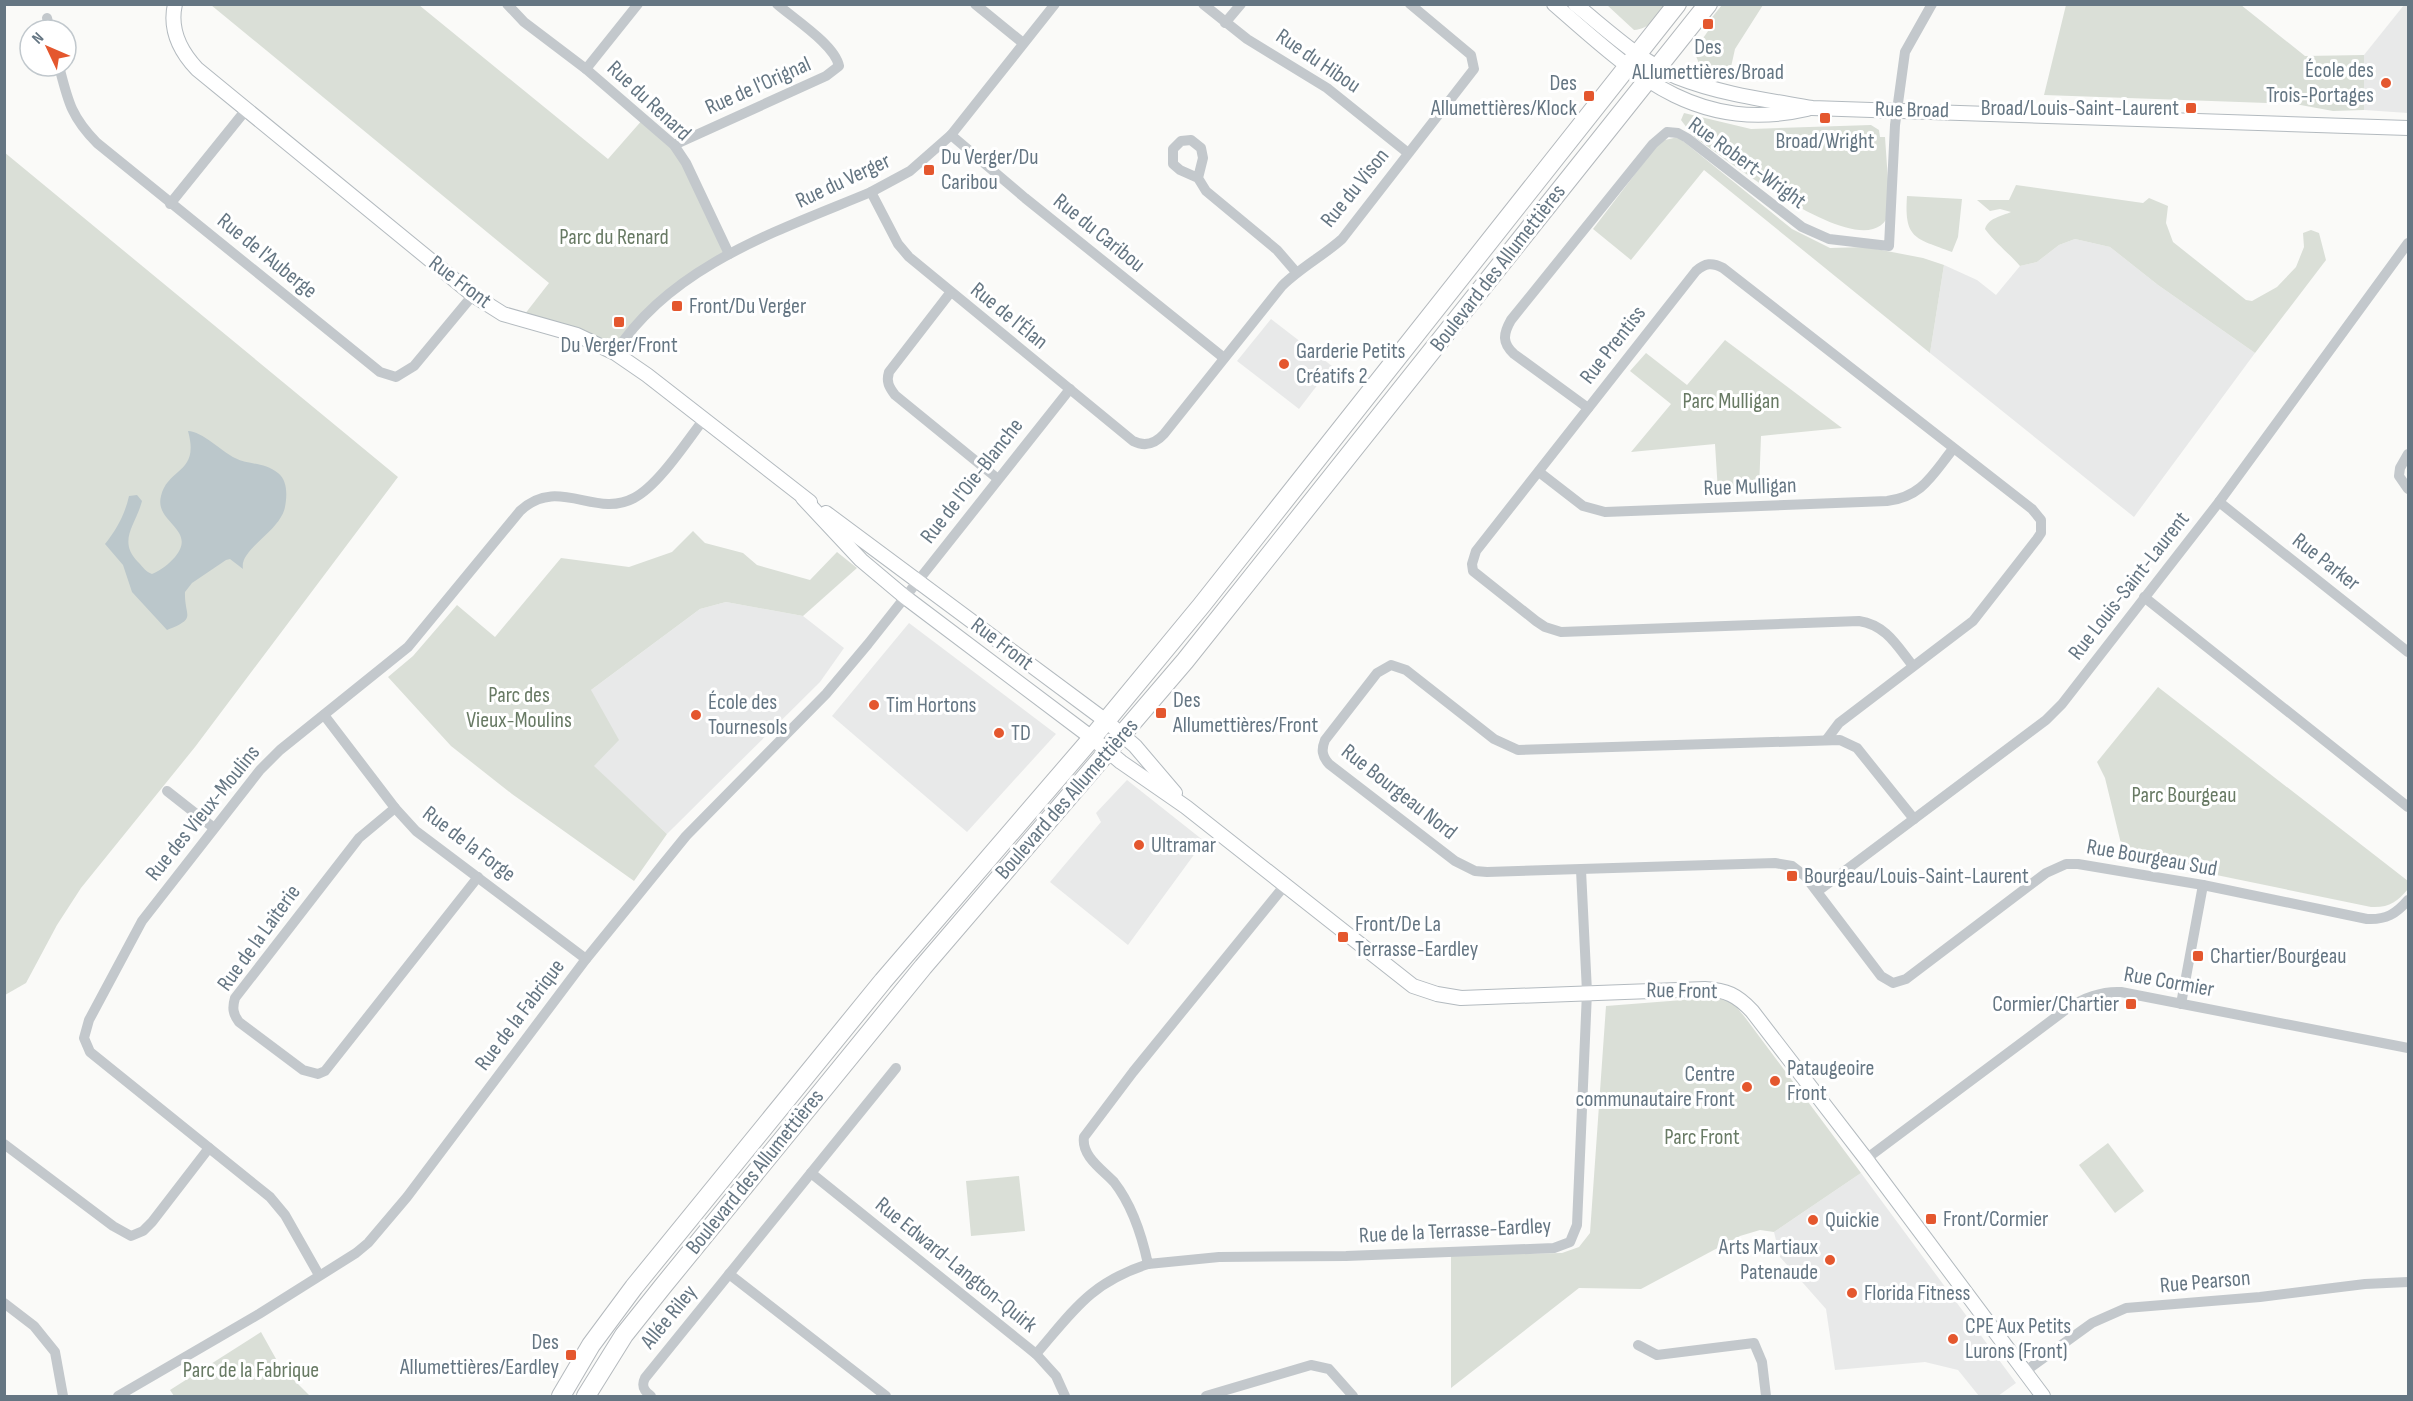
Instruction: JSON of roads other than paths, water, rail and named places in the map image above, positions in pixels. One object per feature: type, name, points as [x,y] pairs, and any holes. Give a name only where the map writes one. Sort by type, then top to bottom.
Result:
[{"type":"highway","name":"Boulevard des Allumettières","points":[[561,1396],[600,1331],[671,1240],[889,974],[1092,738],[1201,606],[1677,4]]},
{"type":"highway","name":"Boulevard des Allumettières","points":[[586,1396],[616,1347],[663,1286],[909,984],[1199,644],[1708,4]]},
{"type":"street","name":"Rue Front","points":[[175,4],[174,23],[180,47],[197,69],[245,111],[473,295],[503,314],[577,335],[615,353],[704,419],[803,498],[1106,721],[1135,746],[1186,807]]},
{"type":"street","name":"Rue du Renard","points":[[507,4],[524,22],[586,69],[674,145],[686,164],[729,254]]},
{"type":"street","points":[[586,69],[638,4]]},
{"type":"street","name":"Rue de l'Orignal","points":[[674,145],[826,76],[839,66],[838,58],[827,46],[777,4]]},
{"type":"street","points":[[975,4],[1023,43]]},
{"type":"street","name":"Rue du Verger","points":[[615,353],[639,323],[665,297],[729,254],[871,192],[910,171],[951,135],[1054,4]]},
{"type":"street","name":"Rue du Hibou","points":[[1203,4],[1247,39],[1328,88],[1408,153]]},
{"type":"street","points":[[1226,23],[1240,4]]},
{"type":"street","name":"Rue du Vison","points":[[1148,444],[1154,443],[1164,434],[1296,272],[1325,253],[1342,238],[1474,69],[1471,55],[1410,4]]},
{"type":"street","points":[[1554,4],[1653,73]]},
{"type":"street","points":[[1575,4],[1634,60]]},
{"type":"street","points":[[1897,110],[1905,52],[1932,4]]},
{"type":"street","name":"Rue Broad","points":[[1653,73],[1691,104],[1738,115],[1772,116],[1812,108]]},
{"type":"street","name":"Rue Broad","points":[[1653,73],[1676,76],[1718,90],[1812,108],[2409,128]]},
{"type":"street","name":"Rue de l'Auberge","points":[[62,78],[68,101],[78,123],[97,143],[170,204],[387,376],[396,377],[414,366],[473,295]]},
{"type":"street","name":"Rue Robert-Wright","points":[[1588,408],[1508,349],[1504,334],[1511,320],[1653,144],[1667,132],[1678,133],[1802,227],[1829,239],[1889,246],[1897,110]]},
{"type":"street","points":[[170,204],[245,111]]},
{"type":"street","name":"Rue du Caribou","points":[[951,135],[1035,206],[1224,358]]},
{"type":"street","points":[[1198,178],[1206,190],[1277,250],[1296,272]]},
{"type":"street","name":"Rue de l'Élan","points":[[871,192],[903,251],[1132,441],[1148,444]]},
{"type":"street","name":"Rue Louis-Saint-Laurent","points":[[1818,891],[2053,713],[2218,502],[2409,243]]},
{"type":"street","name":"Rue Prentiss","points":[[1827,739],[1839,723],[1973,621],[2037,539],[2043,526],[2032,509],[1723,268],[1710,263],[1696,271],[1476,551],[1472,564],[1478,576],[1545,627],[1571,632],[1859,621],[1879,627],[1887,633],[1913,666]]},
{"type":"street","points":[[951,293],[890,372],[887,379],[889,387],[895,395],[998,479]]},
{"type":"street","name":"Rue de l'Oie-Blanche","points":[[905,597],[1070,389]]},
{"type":"street","name":"Rue des Vieux-Moulins","points":[[319,1275],[277,1205],[261,1188],[90,1052],[84,1038],[89,1020],[134,933],[269,759],[408,647],[529,503],[546,495],[606,504],[626,502],[636,498],[649,488],[704,419]]},
{"type":"street","name":"Rue Mulligan","points":[[1539,472],[1573,500],[1593,510],[1605,512],[1887,501],[1909,497],[1917,492],[1953,449]]},
{"type":"street","points":[[2409,454],[2400,468],[2399,476],[2409,489]]},
{"type":"street","name":"Rue Front","points":[[803,498],[855,554],[905,597],[1121,762],[1186,807],[1401,978],[1425,991],[1461,998],[1705,989],[1728,992],[1737,996],[1752,1011],[1866,1159],[2043,1396]]},
{"type":"street","name":"Rue Parker","points":[[2218,502],[2409,652]]},
{"type":"street","name":"Rue de la Fabrique","points":[[118,1396],[259,1314],[356,1253],[368,1243],[422,1177],[586,959],[686,836],[826,694],[905,597]]},
{"type":"street","points":[[2144,597],[2409,807]]},
{"type":"street","name":"Rue Bourgeau Nord","points":[[1818,891],[1792,866],[1775,863],[1487,872],[1464,867],[1329,764],[1322,753],[1325,740],[1377,673],[1391,665],[1406,669],[1494,739],[1518,750],[1840,740],[1857,748],[1914,819]]},
{"type":"street","name":"Rue de la Forge","points":[[324,715],[395,807],[425,838],[586,959]]},
{"type":"street","points":[[167,791],[214,828]]},
{"type":"street","name":"Rue de la Laiterie","points":[[395,807],[359,838],[235,998],[232,1006],[239,1022],[303,1070],[318,1074],[325,1071],[478,877]]},
{"type":"street","name":"Rue Bourgeau Sud","points":[[1818,891],[1881,976],[1893,983],[1906,979],[2046,873],[2066,864],[2078,864],[2203,885],[2367,919],[2385,918],[2394,914],[2409,900]]},
{"type":"street","name":"Rue de la Terrasse-Eardley","points":[[1036,1354],[1083,1299],[1112,1278],[1148,1264],[1219,1257],[1488,1251],[1554,1248],[1565,1245],[1573,1237],[1577,1225],[1587,992],[1581,870]]},
{"type":"street","points":[[1148,1264],[1139,1229],[1127,1203],[1113,1182],[1086,1151],[1083,1144],[1084,1137],[1133,1072],[1285,885]]},
{"type":"street","points":[[2181,1004],[2203,885]]},
{"type":"street","name":"Rue Cormier","points":[[1866,1159],[2079,1000],[2099,993],[2112,992],[2181,1004],[2409,1048]]},
{"type":"street","name":"Allée Riley","points":[[651,1396],[644,1389],[645,1378],[896,1068]]},
{"type":"street","points":[[4,1144],[113,1226],[131,1236],[142,1231],[152,1222],[209,1148]]},
{"type":"street","name":"Rue Edward-Langton-Quirk","points":[[811,1173],[1036,1354],[1056,1376],[1065,1396]]},
{"type":"street","points":[[729,1274],[886,1396]]},
{"type":"street","name":"Rue Pearson","points":[[2024,1372],[2092,1323],[2126,1308],[2260,1297],[2365,1284],[2409,1282]]},
{"type":"street","points":[[4,1303],[34,1326],[55,1352],[63,1396]]},
{"type":"street","points":[[1638,1345],[1657,1354],[1754,1343],[1762,1362],[1766,1396]]},
{"type":"street","points":[[1206,1396],[1311,1365],[1329,1369],[1353,1396]]},
{"type":"place","name":"Des ALlumettières/Broad","points":[[1708,24]]},
{"type":"place","name":"École des Trois-Portages","points":[[2386,83]]},
{"type":"place","name":"Des Allumettières/Klock","points":[[1589,96]]},
{"type":"place","name":"Broad/Louis-Saint-Laurent","points":[[2191,108]]},
{"type":"place","name":"Broad/Wright","points":[[1825,118]]},
{"type":"place","name":"Du Verger/Du Caribou","points":[[929,170]]},
{"type":"place","name":"Front/Du Verger","points":[[677,306]]},
{"type":"place","name":"Du Verger/Front","points":[[619,322]]},
{"type":"place","name":"Garderie Petits Créatifs 2","points":[[1284,364]]},
{"type":"place","name":"Tim Hortons","points":[[874,705]]},
{"type":"place","name":"Des Allumettières/Front","points":[[1161,713]]},
{"type":"place","name":"École des Tournesols","points":[[696,715]]},
{"type":"place","name":"TD","points":[[999,733]]},
{"type":"place","name":"Ultramar","points":[[1139,845]]},
{"type":"place","name":"Bourgeau/Louis-Saint-Laurent","points":[[1792,876]]},
{"type":"place","name":"Front/De La Terrasse-Eardley","points":[[1343,937]]},
{"type":"place","name":"Chartier/Bourgeau","points":[[2198,956]]},
{"type":"place","name":"Cormier/Chartier","points":[[2131,1004]]},
{"type":"place","name":"Pataugeoire Front","points":[[1775,1081]]},
{"type":"place","name":"Centre communautaire Front","points":[[1747,1087]]},
{"type":"place","name":"Front/Cormier","points":[[1931,1219]]},
{"type":"place","name":"Quickie","points":[[1813,1220]]},
{"type":"place","name":"Arts Martiaux Patenaude","points":[[1830,1260]]},
{"type":"place","name":"Florida Fitness","points":[[1852,1293]]},
{"type":"place","name":"CPE Aux Petits Lurons (Front)","points":[[1953,1339]]},
{"type":"place","name":"Des Allumettières/Eardley","points":[[571,1355]]},
{"type":"park label","name":"Parc du Renard","points":[[614,237]]},
{"type":"park label","name":"Parc Mulligan","points":[[1731,401]]},
{"type":"park label","name":"Parc des Vieux-Moulins","points":[[519,708]]},
{"type":"park label","name":"Parc Bourgeau","points":[[2184,795]]},
{"type":"park label","name":"Parc Front","points":[[1702,1137]]},
{"type":"park label","name":"Parc de la Fabrique","points":[[251,1370]]}]
